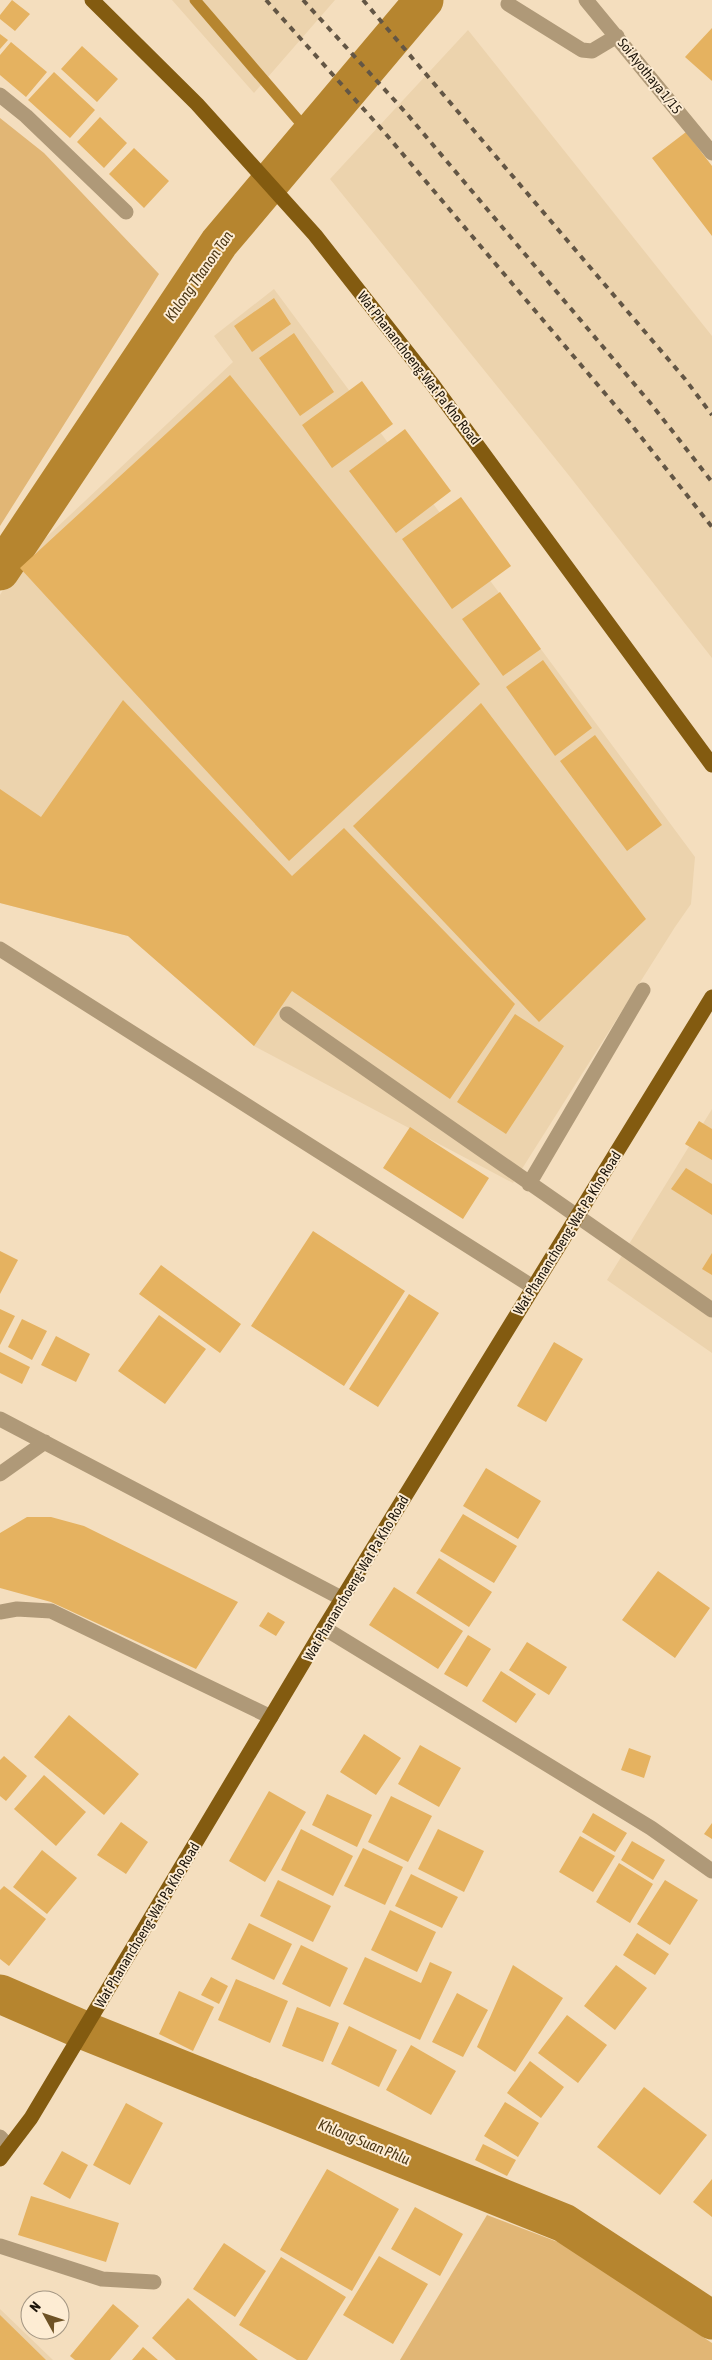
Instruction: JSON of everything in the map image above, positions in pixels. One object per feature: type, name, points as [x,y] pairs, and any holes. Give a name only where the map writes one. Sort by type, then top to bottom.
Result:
[{"type":"main road","name":"Wat Phananchoeng-Wat Pa Kho Road","points":[[92,0],[197,104],[315,235],[433,385],[712,765]]},
{"type":"main road","name":"Wat Phananchoeng-Wat Pa Kho Road","points":[[3,2147],[31,2118],[324,1628],[712,997]]},
{"type":"street","name":"Soi Ayothaya 1/15","points":[[586,0],[712,154]]},
{"type":"street","points":[[508,4],[582,50],[592,51],[617,36]]},
{"type":"street","points":[[0,96],[26,116],[126,212]]},
{"type":"street","points":[[0,949],[534,1287]]},
{"type":"street","points":[[529,1184],[643,990]]},
{"type":"street","points":[[288,1014],[712,1310]]},
{"type":"street","points":[[0,1420],[343,1599]]},
{"type":"street","points":[[0,1474],[45,1442]]},
{"type":"street","points":[[0,1612],[18,1609],[51,1611],[271,1717]]},
{"type":"street","points":[[324,1628],[651,1828],[712,1871]]},
{"type":"street","points":[[0,2246],[102,2279],[154,2282]]},
{"type":"shaded area","points":[[172,0],[335,0],[254,93]]},
{"type":"shaded area","points":[[468,30],[712,336],[712,658],[567,473],[330,179]]},
{"type":"shaded area","points":[[0,118],[44,153],[159,274],[0,526]]},
{"type":"shaded area","points":[[274,289],[695,857],[691,904],[513,1183],[254,1046],[128,936],[0,903],[0,595],[19,563],[233,362],[214,336]]},
{"type":"shaded area","points":[[712,1109],[712,1353],[607,1280]]},
{"type":"shaded area","points":[[487,2215],[563,2244],[712,2343],[712,2360],[400,2360]]},
{"type":"shaded area","points":[[0,2309],[20,2328],[20,2340],[32,2340],[53,2360],[0,2360]]},
{"type":"building","points":[[12,0],[30,14],[15,31],[0,19],[0,15]]},
{"type":"building","points":[[712,28],[712,81],[685,57]]},
{"type":"building","points":[[0,34],[8,40],[0,49]]},
{"type":"building","points":[[11,42],[47,72],[26,97],[0,75],[0,55]]},
{"type":"building","points":[[82,46],[118,79],[97,102],[61,69]]},
{"type":"building","points":[[54,72],[95,110],[70,138],[28,100]]},
{"type":"building","points":[[100,117],[127,143],[104,168],[77,142]]},
{"type":"building","points":[[686,132],[712,166],[712,236],[652,158]]},
{"type":"building","points":[[134,148],[169,181],[144,208],[109,174]]},
{"type":"building","points":[[274,298],[291,324],[252,352],[234,326]]},
{"type":"building","points":[[294,333],[334,392],[300,416],[259,358]]},
{"type":"building","points":[[230,375],[480,684],[289,861],[20,568]]},
{"type":"building","points":[[362,381],[393,424],[332,468],[302,425]]},
{"type":"building","points":[[405,429],[451,491],[396,533],[349,471]]},
{"type":"building","points":[[461,497],[511,566],[452,609],[402,539]]},
{"type":"building","points":[[500,592],[541,649],[503,676],[462,619]]},
{"type":"building","points":[[543,660],[592,728],[555,756],[506,687]]},
{"type":"building","points":[[123,700],[292,876],[344,828],[515,1004],[450,1099],[292,991],[254,1046],[128,936],[0,903],[0,789],[41,817]]},
{"type":"building","points":[[481,703],[646,919],[539,1022],[353,826]]},
{"type":"building","points":[[595,735],[662,825],[627,851],[560,761]]},
{"type":"building","points":[[515,1014],[564,1046],[506,1134],[457,1102]]},
{"type":"building","points":[[699,1121],[712,1129],[712,1160],[685,1144]]},
{"type":"building","points":[[410,1127],[489,1178],[463,1219],[383,1168]]},
{"type":"building","points":[[686,1168],[712,1184],[712,1215],[671,1189]]},
{"type":"building","points":[[313,1231],[405,1291],[344,1386],[251,1326]]},
{"type":"building","points":[[0,1251],[18,1260],[0,1294]]},
{"type":"building","points":[[712,1253],[712,1275],[702,1269]]},
{"type":"building","points":[[161,1265],[241,1324],[220,1353],[139,1294]]},
{"type":"building","points":[[409,1294],[439,1313],[378,1407],[349,1389]]},
{"type":"building","points":[[0,1309],[15,1316],[0,1345]]},
{"type":"building","points":[[159,1315],[206,1349],[165,1404],[118,1371]]},
{"type":"building","points":[[22,1319],[47,1331],[32,1360],[8,1347]]},
{"type":"building","points":[[56,1336],[90,1354],[76,1382],[41,1365]]},
{"type":"building","points":[[554,1342],[583,1359],[546,1422],[517,1406]]},
{"type":"building","points":[[0,1352],[30,1367],[22,1384],[0,1373]]},
{"type":"building","points":[[486,1468],[541,1501],[518,1539],[463,1506]]},
{"type":"building","points":[[463,1514],[517,1546],[494,1583],[440,1551]]},
{"type":"building","points":[[27,1517],[51,1517],[84,1526],[238,1602],[196,1669],[51,1602],[0,1588],[0,1533]]},
{"type":"building","points":[[439,1558],[492,1592],[469,1627],[416,1593]]},
{"type":"building","points":[[658,1571],[710,1608],[675,1658],[622,1620]]},
{"type":"building","points":[[394,1587],[463,1631],[438,1669],[369,1625]]},
{"type":"building","points":[[268,1612],[285,1622],[276,1636],[259,1626]]},
{"type":"building","points":[[468,1635],[491,1649],[467,1687],[444,1674]]},
{"type":"building","points":[[527,1642],[567,1667],[549,1695],[509,1670]]},
{"type":"building","points":[[501,1671],[536,1694],[516,1723],[482,1701]]},
{"type":"building","points":[[69,1715],[139,1774],[104,1815],[34,1757]]},
{"type":"building","points":[[364,1734],[401,1758],[376,1795],[340,1772]]},
{"type":"building","points":[[420,1745],[461,1768],[439,1807],[398,1784]]},
{"type":"building","points":[[629,1748],[651,1756],[644,1778],[621,1770]]},
{"type":"building","points":[[4,1756],[27,1776],[6,1801],[0,1796],[0,1760]]},
{"type":"building","points":[[44,1775],[86,1812],[56,1846],[14,1809]]},
{"type":"building","points":[[269,1791],[306,1812],[265,1882],[229,1861]]},
{"type":"building","points":[[327,1794],[372,1815],[357,1847],[312,1825]]},
{"type":"building","points":[[391,1796],[432,1816],[408,1862],[368,1842]]},
{"type":"building","points":[[593,1813],[627,1833],[615,1852],[582,1832]]},
{"type":"building","points":[[121,1822],[148,1842],[126,1874],[97,1855]]},
{"type":"building","points":[[712,1823],[712,1839],[704,1834]]},
{"type":"building","points":[[301,1829],[353,1856],[333,1896],[281,1870]]},
{"type":"building","points":[[438,1829],[484,1851],[464,1892],[418,1869]]},
{"type":"building","points":[[580,1836],[615,1856],[593,1892],[559,1872]]},
{"type":"building","points":[[632,1841],[665,1860],[653,1880],[621,1860]]},
{"type":"building","points":[[363,1848],[403,1867],[385,1905],[344,1886]]},
{"type":"building","points":[[42,1850],[77,1878],[47,1914],[13,1887]]},
{"type":"building","points":[[619,1863],[653,1884],[630,1923],[596,1902]]},
{"type":"building","points":[[411,1874],[458,1897],[442,1928],[395,1906]]},
{"type":"building","points":[[278,1880],[331,1906],[313,1942],[260,1916]]},
{"type":"building","points":[[665,1880],[698,1900],[670,1945],[637,1924]]},
{"type":"building","points":[[4,1886],[46,1919],[9,1966],[0,1959],[0,1890]]},
{"type":"building","points":[[390,1910],[436,1932],[417,1972],[371,1950]]},
{"type":"building","points":[[249,1923],[292,1944],[274,1980],[231,1959]]},
{"type":"building","points":[[637,1933],[669,1954],[655,1975],[623,1955]]},
{"type":"building","points":[[301,1945],[348,1968],[330,2007],[282,1984]]},
{"type":"building","points":[[365,1957],[421,1983],[430,1962],[452,1972],[420,2040],[343,2004]]},
{"type":"building","points":[[513,1965],[563,1998],[515,2072],[477,2047]]},
{"type":"building","points":[[616,1965],[647,1988],[615,2030],[584,2006]]},
{"type":"building","points":[[211,1977],[228,1986],[219,2004],[201,1995]]},
{"type":"building","points":[[236,1979],[288,2001],[270,2043],[218,2020]]},
{"type":"building","points":[[179,1991],[214,2007],[193,2051],[159,2034]]},
{"type":"building","points":[[457,1993],[488,2010],[463,2057],[432,2042]]},
{"type":"building","points":[[297,2007],[339,2023],[323,2062],[282,2046]]},
{"type":"building","points":[[567,2015],[607,2045],[578,2083],[538,2053]]},
{"type":"building","points":[[349,2026],[397,2050],[379,2087],[331,2064]]},
{"type":"building","points":[[411,2045],[456,2071],[431,2115],[386,2090]]},
{"type":"building","points":[[530,2061],[564,2087],[541,2118],[507,2093]]},
{"type":"building","points":[[644,2087],[707,2135],[660,2195],[597,2147]]},
{"type":"building","points":[[505,2102],[539,2123],[518,2157],[484,2136]]},
{"type":"building","points":[[126,2103],[163,2123],[130,2185],[93,2165]]},
{"type":"building","points":[[483,2144],[516,2160],[507,2176],[475,2160]]},
{"type":"building","points":[[62,2151],[88,2165],[70,2199],[43,2184]]},
{"type":"building","points":[[327,2169],[399,2209],[352,2291],[280,2250]]},
{"type":"building","points":[[712,2179],[712,2217],[693,2202]]},
{"type":"building","points":[[31,2196],[119,2223],[106,2262],[18,2235]]},
{"type":"building","points":[[415,2207],[463,2234],[440,2276],[391,2249]]},
{"type":"building","points":[[224,2243],[266,2271],[235,2317],[193,2289]]},
{"type":"building","points":[[379,2256],[428,2284],[393,2344],[343,2315]]},
{"type":"building","points":[[281,2257],[346,2297],[307,2360],[297,2360],[239,2325]]},
{"type":"building","points":[[188,2298],[258,2360],[176,2360],[152,2338]]},
{"type":"building","points":[[113,2304],[139,2326],[110,2360],[75,2360],[70,2356]]},
{"type":"building","points":[[0,2315],[20,2335],[20,2340],[26,2340],[46,2360],[0,2360]]},
{"type":"building","points":[[143,2347],[158,2360],[132,2360]]},
{"type":"waterway","points":[[195,0],[311,135]]},
{"type":"waterway","name":"Khlong Thanon Tan","points":[[0,571],[219,243],[424,0]]},
{"type":"waterway","name":"Khlong Suan Phlu","points":[[0,1994],[83,2030],[564,2223],[712,2320]]},
{"type":"railway","points":[[266,0],[385,133],[630,423],[712,527]]},
{"type":"railway","points":[[303,0],[407,114],[652,405],[712,482]]},
{"type":"railway","points":[[363,0],[685,379],[712,415]]}]
